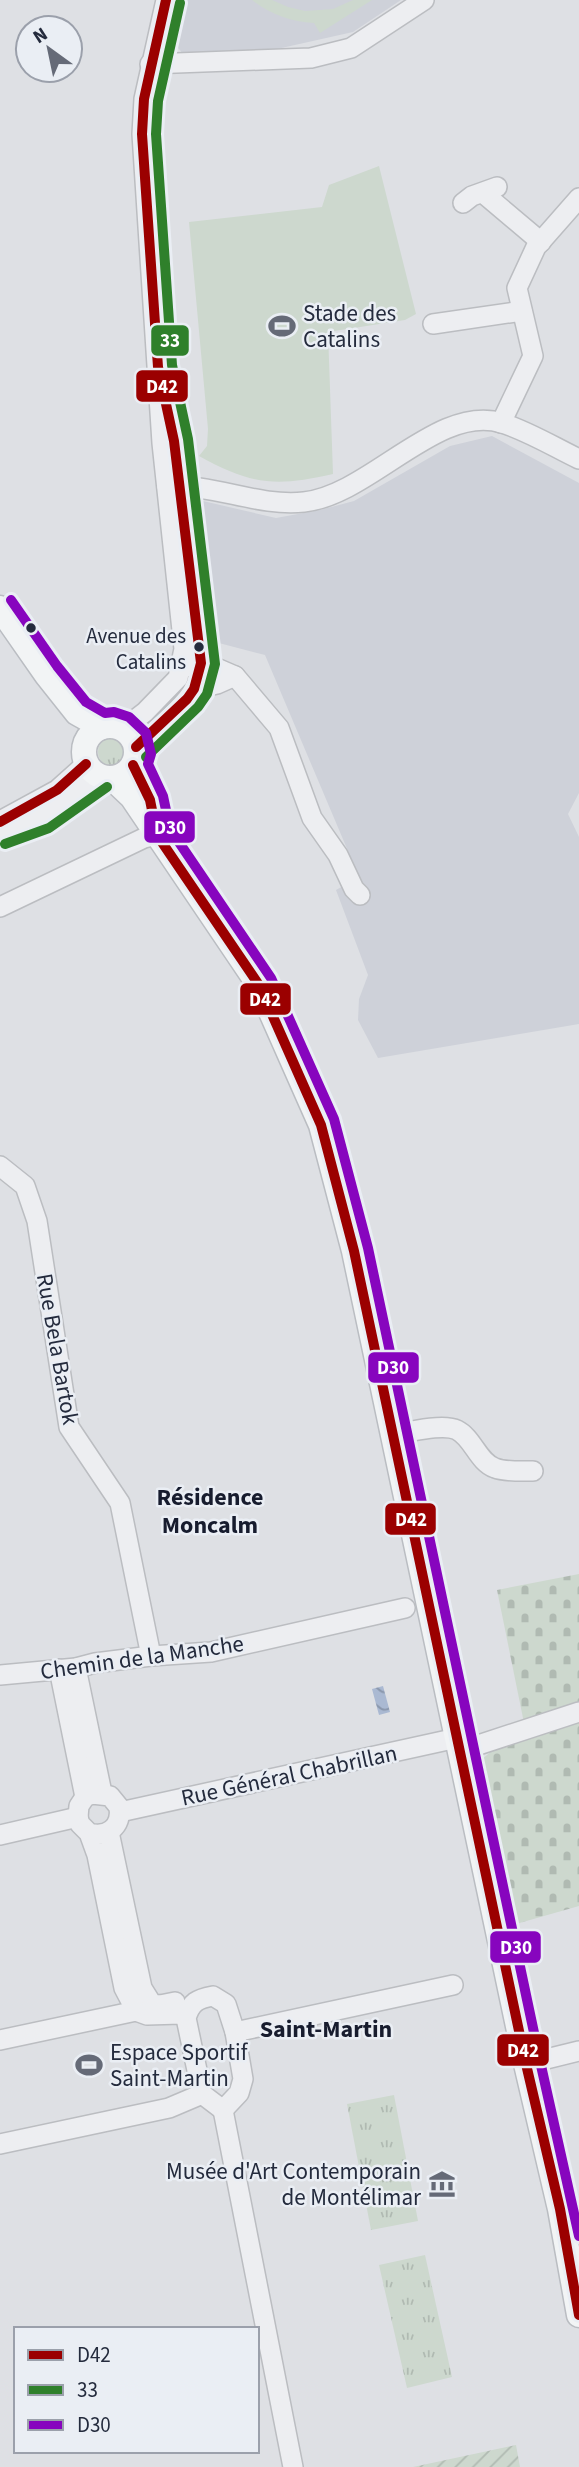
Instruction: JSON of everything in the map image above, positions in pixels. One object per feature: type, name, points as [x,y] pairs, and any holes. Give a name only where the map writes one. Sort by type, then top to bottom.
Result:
[{"type":"main road","points":[[0,608],[77,713],[124,742],[150,800],[157,835]]},
{"type":"main road","points":[[0,631],[96,766],[132,797],[259,985],[321,1125],[354,1251],[393,1434],[416,1605],[459,1744],[559,2209],[579,2315]]},
{"type":"main road","points":[[96,766],[88,738],[124,742]]},
{"type":"main road","points":[[96,766],[128,771],[124,742]]},
{"type":"street","points":[[166,0],[150,64],[142,134],[158,368],[173,487],[201,663]]},
{"type":"street","points":[[150,64],[311,58],[351,48],[424,0]]},
{"type":"street","points":[[463,203],[472,196],[490,190],[541,242]]},
{"type":"street","points":[[501,423],[533,356],[517,288],[536,247],[579,198]]},
{"type":"street","points":[[433,324],[522,311]]},
{"type":"street","points":[[173,487],[194,486],[259,501],[306,502],[329,496],[365,479],[442,430],[468,421],[501,423],[579,459]]},
{"type":"street","points":[[173,487],[186,684]]},
{"type":"street","points":[[186,684],[189,667],[201,663],[235,676],[279,728],[313,818],[360,895]]},
{"type":"street","points":[[124,742],[145,712],[186,684],[217,684],[235,676]]},
{"type":"street","points":[[0,822],[96,766]]},
{"type":"street","points":[[0,831],[42,817],[96,766]]},
{"type":"street","points":[[0,907],[144,838],[157,835]]},
{"type":"street","name":"Rue Bela Bartok","points":[[0,1166],[25,1186],[37,1221],[69,1427],[120,1503],[151,1656]]},
{"type":"street","points":[[393,1434],[441,1427],[456,1429],[488,1464],[496,1469],[533,1471]]},
{"type":"street","name":"Chemin de la Manche","points":[[0,1675],[67,1669],[151,1656],[211,1652],[416,1605]]},
{"type":"street","points":[[67,1669],[94,1795]]},
{"type":"street","name":"Rue Général Chabrillan","points":[[120,1812],[459,1744],[579,1712]]},
{"type":"street","points":[[0,1835],[83,1825],[103,1835],[118,1823],[120,1812],[116,1801],[94,1795]]},
{"type":"street","points":[[94,1795],[79,1806],[83,1825],[101,1870],[124,1988],[136,2011]]},
{"type":"street","points":[[109,1832],[139,1978],[148,1999],[152,2004],[160,2005],[213,1996],[226,2004],[242,2067],[242,2087],[235,2099],[223,2110]]},
{"type":"street","points":[[235,2032],[453,1985]]},
{"type":"street","points":[[195,2000],[186,2018],[202,2094],[223,2110],[293,2467]]},
{"type":"street","points":[[0,2040],[136,2011],[147,2015],[181,2014],[186,2018]]},
{"type":"street","points":[[526,2064],[579,2051]]},
{"type":"street","points":[[0,2144],[169,2108],[202,2094]]},
{"type":"shaded area","points":[[186,0],[401,0],[353,32],[277,49],[183,54],[175,44]]},
{"type":"shaded area","points":[[492,436],[579,483],[579,793],[568,814],[579,837],[579,1024],[378,1058],[358,1020],[359,999],[368,975],[336,890],[359,877],[265,655],[215,642],[191,513],[203,501],[276,518],[320,510],[354,501],[450,446]]},
{"type":"green space","points":[[252,0],[272,0],[305,11],[333,9],[353,0],[372,0],[320,33],[314,23],[281,16]]},
{"type":"green space","name":"Stade des Catalins","points":[[379,166],[416,314],[405,320],[328,332],[333,474],[295,481],[264,481],[234,473],[199,456],[207,446],[208,429],[189,222],[322,207],[329,185]]},
{"type":"green space","points":[[112,738],[122,742],[126,752],[122,762],[112,766],[102,762],[98,752],[102,742]]},
{"type":"green space","points":[[579,1574],[579,1705],[524,1723],[497,1590]]},
{"type":"green space","points":[[579,1719],[579,1906],[516,1924],[481,1760],[493,1750]]},
{"type":"green space","points":[[394,2095],[418,2221],[371,2230],[347,2104]]},
{"type":"green space","points":[[425,2255],[452,2377],[407,2388],[379,2265]]},
{"type":"green space","points":[[516,2445],[520,2467],[413,2467]]},
{"type":"water","points":[[383,1686],[390,1712],[379,1715],[372,1689]]},
{"type":"transit line","name":"D42","points":[[136,747],[187,699],[194,689],[201,663],[174,441],[158,367],[142,134],[144,99],[166,0]]},
{"type":"transit line","name":"33","points":[[146,757],[198,707],[207,694],[215,664],[188,439],[172,365],[156,134],[158,101],[180,3]]},
{"type":"transit line","name":"D30","points":[[11,600],[86,702],[105,713],[114,712],[129,717],[146,733],[151,754],[148,764],[163,796],[170,829],[271,978],[334,1119],[368,1248],[579,2236]]},
{"type":"transit line","name":"D42","points":[[0,822],[57,790],[86,764]]},
{"type":"transit line","name":"D42","points":[[133,765],[150,800],[157,835],[259,985],[321,1125],[354,1251],[526,2064],[560,2209],[579,2315]]},
{"type":"transit line","name":"33","points":[[5,844],[49,828],[107,787]]},
{"type":"place","name":"Stade des Catalins","points":[[282,326]]},
{"type":"place","name":"Avenue des Catalins","points":[[199,647]]},
{"type":"place","name":"Espace Sportif Saint-Martin","points":[[89,2065]]},
{"type":"place","name":"Musée d'Art Contemporain de Montélimar","points":[[442,2184]]},
{"type":"district","name":"Résidence Moncalm","points":[[210,1511]]},
{"type":"district","name":"Saint-Martin","points":[[326,2029]]}]
